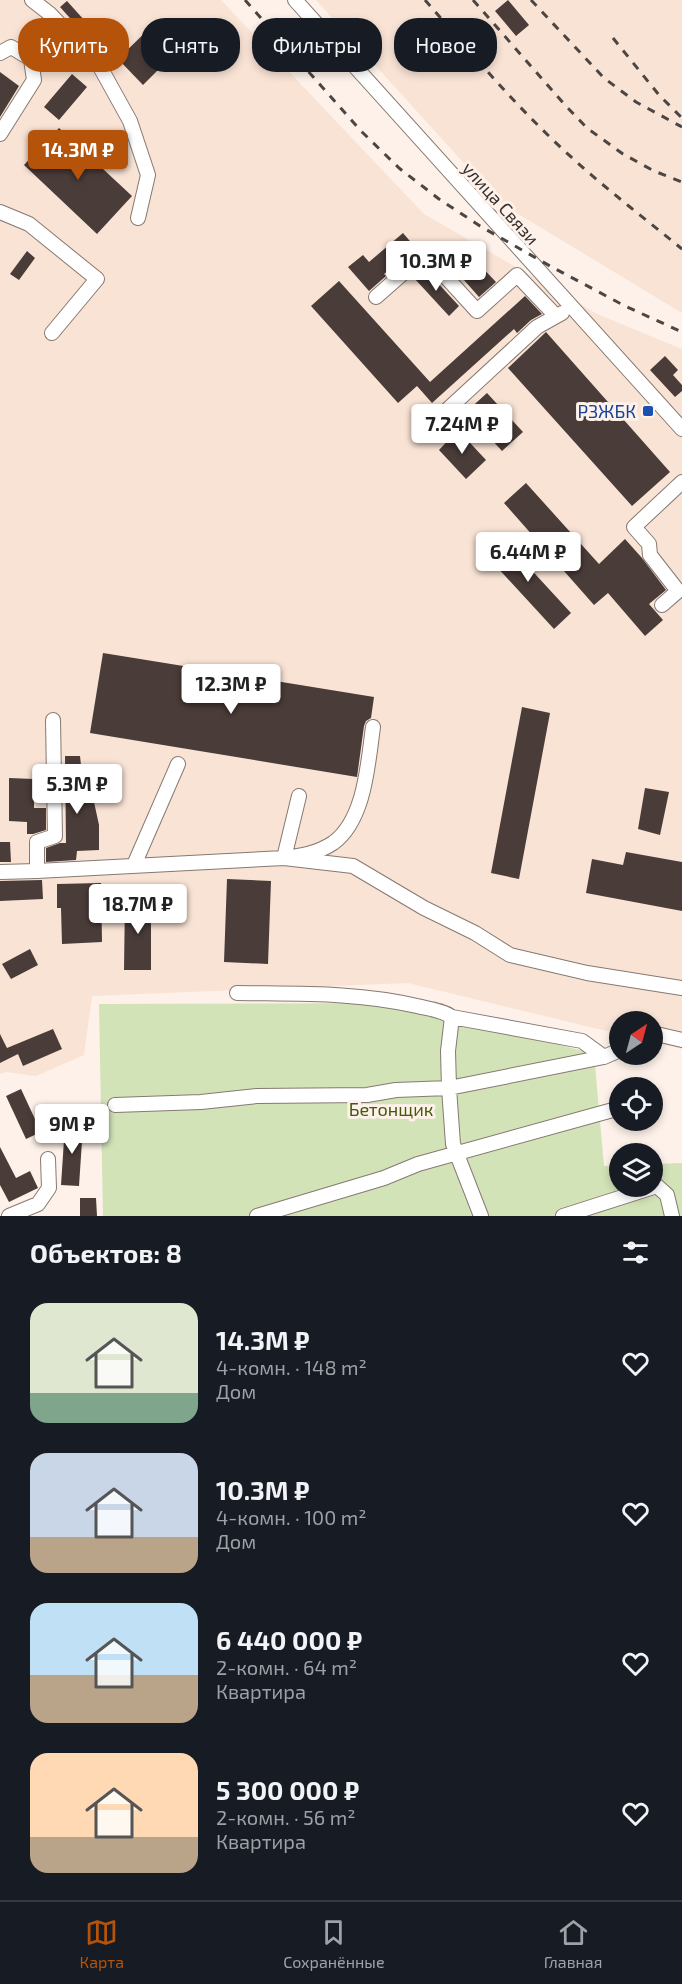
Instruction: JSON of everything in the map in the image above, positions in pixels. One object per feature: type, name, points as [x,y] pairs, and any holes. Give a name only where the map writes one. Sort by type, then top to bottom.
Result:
[{"type":"street","points":[[32,0],[50,14],[99,64],[130,121],[148,175],[138,218]]},
{"type":"street","name":"улица Связи","points":[[295,0],[682,429]]},
{"type":"street","points":[[0,53],[11,47],[31,58],[34,80],[0,134]]},
{"type":"street","points":[[0,212],[29,224],[97,279],[52,333]]},
{"type":"street","points":[[376,297],[425,254],[477,311],[517,275],[556,316]]},
{"type":"street","points":[[420,435],[537,327],[572,309]]},
{"type":"street","points":[[662,605],[678,591],[650,555],[649,544],[634,527],[682,482]]},
{"type":"street","points":[[37,870],[37,842],[55,836],[53,720]]},
{"type":"street","points":[[0,872],[284,858],[311,854],[334,843],[350,823],[364,789],[373,727]]},
{"type":"street","points":[[134,865],[178,764]]},
{"type":"street","points":[[284,858],[299,796]]},
{"type":"street","points":[[284,858],[353,866],[424,908],[475,933],[510,955],[587,973],[682,988]]},
{"type":"street","points":[[237,993],[356,995],[406,1003],[446,1013],[452,1017],[582,1041],[604,1058]]},
{"type":"street","points":[[452,1017],[448,1051],[453,1144],[481,1216]]},
{"type":"street","points":[[663,1036],[682,1040]]},
{"type":"street","points":[[115,1105],[257,1096],[367,1095],[396,1090],[449,1088],[609,1056]]},
{"type":"street","points":[[257,1216],[384,1178],[418,1164],[609,1111]]},
{"type":"street","points":[[9,1216],[38,1204],[49,1188],[48,1159]]},
{"type":"street","points":[[563,1216],[657,1186],[667,1195],[672,1216]]},
{"type":"shaded area","points":[[0,0],[221,0],[238,18],[141,18],[141,72],[240,72],[240,20],[252,33],[252,72],[289,72],[424,214],[597,314],[682,349],[682,1049],[663,1044],[663,1011],[609,1011],[609,1032],[408,983],[92,996],[84,1055],[36,1076],[6,1072],[0,1074]]},
{"type":"shaded area","points":[[316,0],[682,0],[682,313],[500,203],[381,72],[382,18],[332,18]]},
{"type":"green space","name":"Бетонщик","points":[[403,1003],[594,1054],[604,1166],[609,1166],[609,1197],[663,1197],[663,1164],[682,1163],[682,1216],[103,1216],[99,1004]]},
{"type":"building","points":[[508,0],[529,25],[516,36],[495,11]]},
{"type":"building","points":[[67,1],[82,18],[70,18],[60,7]]},
{"type":"building","points":[[141,37],[141,72],[156,72],[143,85],[129,70],[129,48]]},
{"type":"building","points":[[0,72],[19,86],[0,117]]},
{"type":"building","points":[[72,74],[87,87],[59,120],[44,107]]},
{"type":"building","points":[[59,128],[132,196],[97,234],[24,165]]},
{"type":"building","points":[[403,233],[415,247],[384,274],[386,276],[369,291],[348,267],[363,255],[369,262]]},
{"type":"building","points":[[27,251],[35,258],[19,280],[10,274]]},
{"type":"building","points":[[472,257],[496,282],[479,297],[456,271]]},
{"type":"building","points":[[424,268],[459,306],[449,316],[414,278]]},
{"type":"building","points":[[339,281],[430,382],[525,296],[542,314],[531,320],[517,333],[514,329],[432,403],[417,386],[398,403],[311,306]]},
{"type":"building","points":[[546,332],[670,472],[632,506],[508,368]]},
{"type":"building","points":[[665,356],[678,370],[673,375],[682,385],[682,391],[675,397],[650,370]]},
{"type":"building","points":[[487,393],[523,432],[502,451],[466,412]]},
{"type":"building","points":[[458,430],[486,460],[466,479],[439,450]]},
{"type":"building","points":[[526,483],[599,564],[625,539],[642,558],[666,590],[649,604],[663,620],[645,636],[608,593],[594,605],[504,503]]},
{"type":"building","points":[[501,537],[571,613],[554,629],[484,553]]},
{"type":"building","points":[[103,653],[374,697],[371,718],[364,726],[357,777],[90,733]]},
{"type":"building","points":[[522,707],[550,713],[519,879],[491,873]]},
{"type":"building","points":[[65,756],[80,756],[81,765],[86,765],[99,825],[99,850],[77,851],[76,860],[46,862],[46,848],[66,843]]},
{"type":"building","points":[[9,778],[34,779],[34,808],[46,808],[46,830],[27,834],[27,822],[9,821]]},
{"type":"building","points":[[645,788],[669,792],[660,835],[638,829]]},
{"type":"building","points":[[0,842],[10,842],[11,862],[0,862]]},
{"type":"building","points":[[626,852],[682,862],[682,911],[586,893],[592,859],[623,865]]},
{"type":"building","points":[[227,879],[271,881],[268,964],[224,962]]},
{"type":"building","points":[[42,880],[43,899],[0,901],[0,881]]},
{"type":"building","points":[[101,883],[102,942],[62,944],[61,908],[57,908],[57,884]]},
{"type":"building","points":[[125,899],[151,899],[151,970],[124,970]]},
{"type":"building","points":[[30,949],[38,965],[11,979],[2,964]]},
{"type":"building","points":[[53,1029],[62,1049],[23,1066],[18,1054],[0,1063],[0,1034],[7,1048]]},
{"type":"building","points":[[21,1089],[41,1132],[26,1139],[6,1096]]},
{"type":"building","points":[[65,1125],[83,1126],[79,1186],[61,1185]]},
{"type":"building","points":[[0,1147],[16,1178],[30,1171],[38,1188],[9,1202],[0,1185]]},
{"type":"building","points":[[80,1198],[96,1198],[97,1216],[80,1216]]},
{"type":"railway","points":[[245,0],[361,131],[399,168],[439,199],[480,226],[550,266],[625,306],[682,332]]},
{"type":"railway","points":[[425,0],[535,123],[600,182],[682,249]]},
{"type":"railway","points":[[473,0],[587,128],[623,154],[654,171],[682,182]]},
{"type":"railway","points":[[531,0],[604,78],[636,102],[682,127]]},
{"type":"railway","points":[[613,38],[659,95],[682,118]]},
{"type":"place","name":"РЗЖБК","points":[[648,411]]}]
